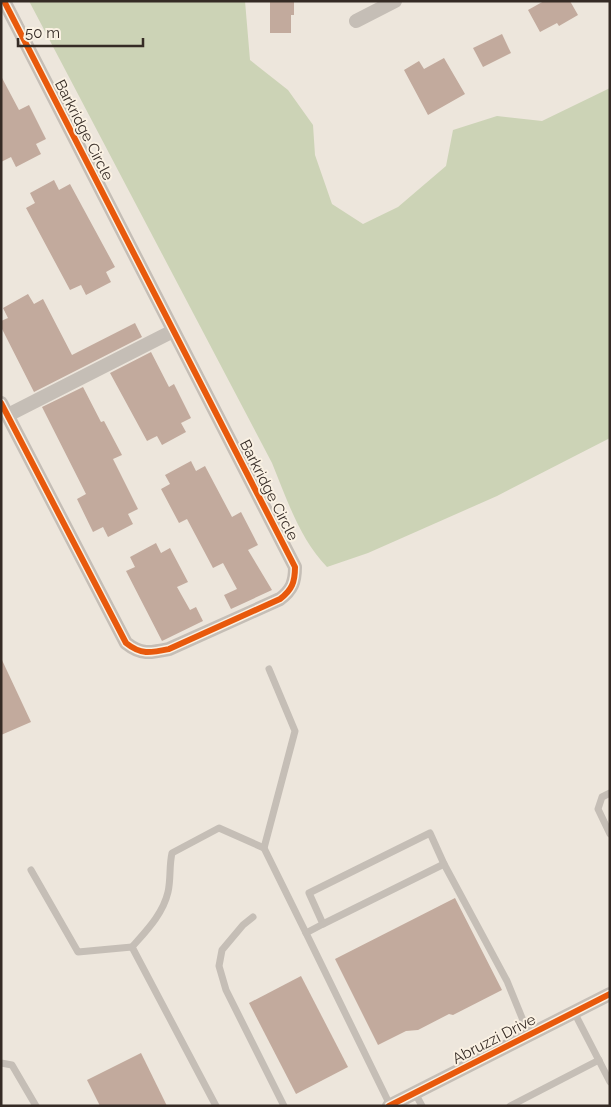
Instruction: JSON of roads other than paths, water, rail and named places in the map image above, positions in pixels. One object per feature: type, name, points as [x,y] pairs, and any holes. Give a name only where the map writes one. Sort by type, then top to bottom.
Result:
[{"type":"street","name":"Barkridge Circle","points":[[4,1],[295,567],[295,577],[290,591],[280,598],[169,649],[149,654],[137,652],[126,643],[4,409],[173,331]]},
{"type":"street","points":[[356,21],[395,1]]},
{"type":"street","name":"Abruzzi Drive","points":[[389,1106],[610,994]]},
{"type":"lane","points":[[264,848],[295,731],[269,669]]},
{"type":"lane","points":[[610,793],[602,797],[598,809],[610,834]]},
{"type":"lane","points":[[32,870],[78,952],[132,947],[158,916],[168,891],[169,867],[172,853],[219,828],[264,848],[389,1106]]},
{"type":"lane","points":[[323,924],[309,892],[430,833],[444,864],[507,981],[529,1035]]},
{"type":"lane","points":[[306,933],[444,864]]},
{"type":"lane","points":[[253,917],[243,925],[222,950],[219,966],[226,990],[284,1106]]},
{"type":"lane","points":[[132,947],[216,1106]]},
{"type":"lane","points":[[574,1012],[610,1082]]},
{"type":"lane","points":[[510,1106],[599,1060]]},
{"type":"lane","points":[[1,1064],[12,1065],[33,1105]]},
{"type":"lane","points":[[414,1093],[422,1106]]}]
